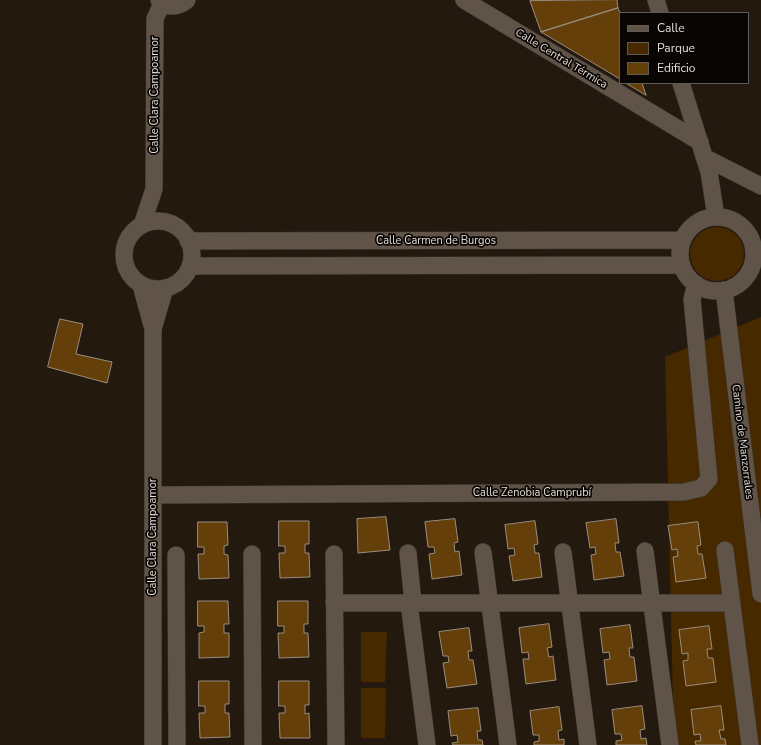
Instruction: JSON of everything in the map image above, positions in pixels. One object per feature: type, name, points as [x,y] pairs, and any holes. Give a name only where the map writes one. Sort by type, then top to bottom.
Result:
[{"type":"street","points":[[161,1],[172,6],[178,6],[187,0]]},
{"type":"street","name":"Calle Central Térmica","points":[[464,0],[761,186]]},
{"type":"street","points":[[656,0],[660,12]]},
{"type":"street","name":"Calle Clara Campoamor","points":[[142,225],[154,189],[155,19],[161,1]]},
{"type":"street","points":[[681,84],[709,172],[716,217]]},
{"type":"street","name":"Calle Clara Campoamor","points":[[154,189],[167,222]]},
{"type":"street","points":[[716,217],[728,219],[739,224],[748,233],[753,244],[754,256],[751,268],[745,278],[735,286],[724,290],[714,290],[696,284],[687,276],[682,265],[680,252],[683,240],[688,231],[696,224],[706,219],[716,217]]},
{"type":"street","points":[[158,221],[167,222],[183,233],[188,241],[192,258],[190,266],[184,276],[176,284],[165,288],[149,288],[141,285],[127,270],[124,260],[124,250],[133,232],[142,225],[158,221]]},
{"type":"street","name":"Calle Carmen de Burgos","points":[[188,241],[683,240]]},
{"type":"street","points":[[190,266],[682,265]]},
{"type":"street","name":"Calle Zenobia Camprubí","points":[[153,495],[684,492],[701,488],[709,479],[692,299],[696,284]]},
{"type":"street","name":"Calle Clara Campoamor","points":[[141,285],[153,329],[153,745]]},
{"type":"street","name":"Calle Clara Campoamor","points":[[153,329],[165,288]]},
{"type":"street","name":"Camino de Manzorrales","points":[[724,290],[761,594]]},
{"type":"street","points":[[725,550],[750,745]]},
{"type":"street","points":[[646,551],[670,745]]},
{"type":"street","points":[[483,552],[508,745]]},
{"type":"street","points":[[563,552],[588,745]]},
{"type":"street","points":[[408,553],[411,603],[427,745]]},
{"type":"street","points":[[252,554],[253,745]]},
{"type":"street","points":[[334,554],[336,745]]},
{"type":"street","points":[[176,555],[177,745]]},
{"type":"street","points":[[334,603],[732,603]]},
{"type":"green space","points":[[712,227],[722,227],[732,231],[740,239],[744,249],[744,259],[740,269],[732,277],[722,281],[712,281],[702,277],[694,269],[690,259],[690,249],[694,239],[702,231]]},
{"type":"green space","points":[[761,317],[761,745],[674,745],[665,357]]},
{"type":"green space","points":[[361,632],[387,632],[385,682],[361,682]]},
{"type":"green space","points":[[361,688],[386,688],[385,738],[361,738]]},
{"type":"building","points":[[617,0],[618,8],[541,32],[530,1]]},
{"type":"building","points":[[618,8],[620,12],[619,78],[541,32]]},
{"type":"building","points":[[628,84],[642,84],[646,95]]},
{"type":"building","points":[[60,319],[83,324],[76,354],[112,362],[107,383],[48,367]]},
{"type":"building","points":[[386,517],[390,550],[358,553],[357,519]]},
{"type":"building","points":[[455,519],[458,542],[454,543],[455,552],[459,551],[462,575],[432,579],[429,554],[435,553],[434,547],[428,547],[425,522]]},
{"type":"building","points":[[616,519],[619,543],[615,543],[616,552],[620,552],[624,576],[594,580],[591,555],[596,554],[595,547],[590,548],[586,523]]},
{"type":"building","points":[[279,521],[309,521],[309,544],[305,544],[305,553],[309,553],[310,577],[280,578],[279,553],[285,553],[285,546],[279,546]]},
{"type":"building","points":[[535,521],[538,544],[534,545],[535,553],[539,553],[542,577],[513,581],[509,556],[515,555],[514,548],[508,549],[505,525]]},
{"type":"building","points":[[198,522],[227,522],[228,545],[224,546],[224,554],[228,555],[229,578],[199,579],[198,554],[204,554],[204,547],[198,547]]},
{"type":"building","points":[[698,522],[701,545],[697,546],[698,554],[702,554],[706,578],[676,582],[673,557],[678,556],[677,549],[672,550],[668,526]]},
{"type":"building","points":[[198,601],[228,601],[229,624],[224,624],[224,633],[229,633],[229,657],[199,658],[199,633],[204,632],[204,626],[198,626]]},
{"type":"building","points":[[278,601],[308,601],[308,624],[304,624],[304,633],[308,633],[309,657],[279,658],[278,633],[284,633],[284,626],[278,626]]},
{"type":"building","points":[[549,624],[552,647],[547,648],[549,657],[553,656],[556,680],[526,684],[523,659],[529,659],[528,652],[522,653],[519,628]]},
{"type":"building","points":[[630,625],[633,648],[629,648],[630,657],[634,657],[637,681],[607,685],[604,660],[610,659],[609,652],[603,653],[600,629]]},
{"type":"building","points":[[709,626],[712,649],[707,649],[708,658],[713,658],[716,682],[686,686],[683,661],[688,660],[688,653],[682,654],[679,630]]},
{"type":"building","points":[[469,628],[472,651],[468,651],[469,660],[473,660],[477,684],[447,688],[443,663],[449,662],[448,656],[443,656],[439,632]]},
{"type":"building","points":[[199,681],[229,681],[229,704],[225,704],[225,713],[229,713],[230,737],[200,738],[199,713],[205,713],[205,706],[199,706]]},
{"type":"building","points":[[279,681],[309,681],[309,705],[305,705],[305,714],[309,713],[310,738],[280,738],[279,713],[285,713],[285,706],[279,706]]},
{"type":"building","points":[[642,706],[645,729],[640,730],[641,739],[646,738],[647,745],[616,745],[616,741],[622,740],[621,734],[615,734],[612,710]]},
{"type":"building","points":[[721,706],[724,730],[719,730],[721,739],[725,739],[726,745],[696,745],[695,741],[701,741],[700,734],[694,735],[691,710]]},
{"type":"building","points":[[559,707],[562,730],[558,731],[559,740],[564,739],[564,745],[534,745],[534,742],[539,741],[539,735],[533,735],[530,711]]},
{"type":"building","points":[[478,708],[481,731],[477,731],[478,740],[482,740],[483,745],[453,745],[452,743],[458,742],[457,735],[451,736],[448,711]]}]
